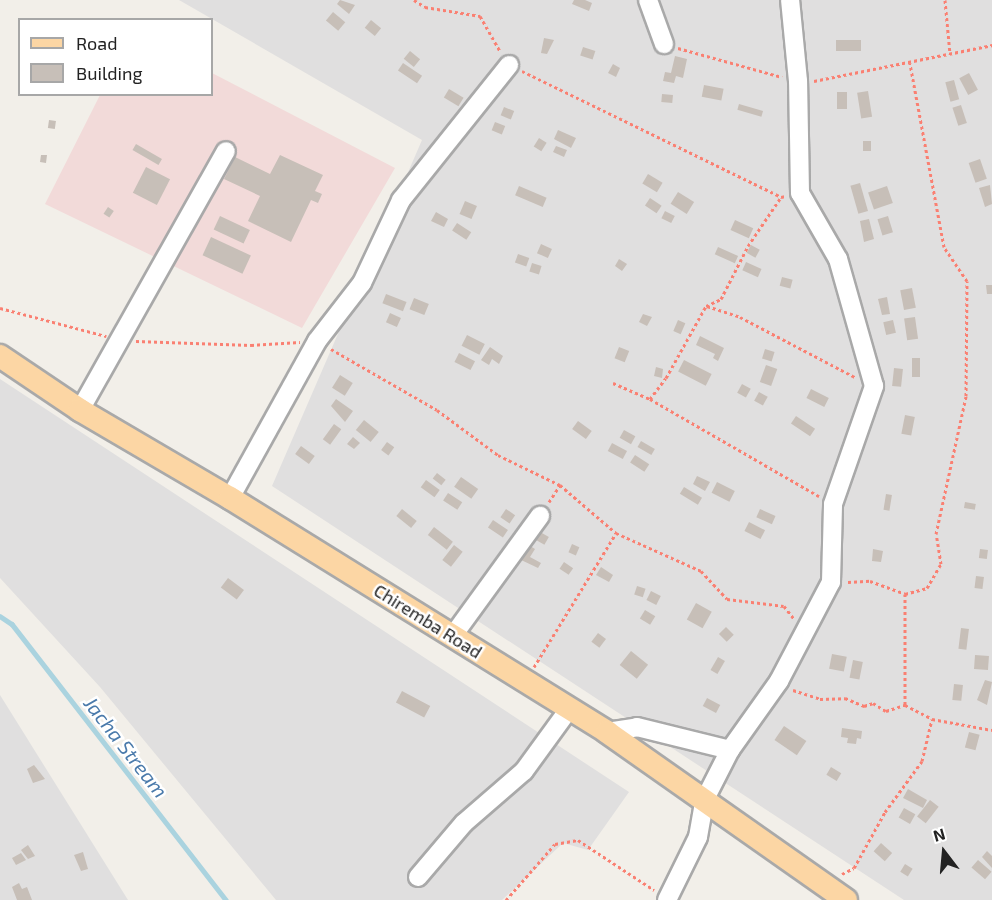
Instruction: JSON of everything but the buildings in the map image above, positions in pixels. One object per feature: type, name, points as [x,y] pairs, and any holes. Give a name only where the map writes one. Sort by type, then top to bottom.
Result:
[{"type":"main road","name":"Chiremba Road","points":[[0,357],[80,410],[230,498],[606,732],[705,799],[846,900]]},
{"type":"street","points":[[648,0],[664,44]]},
{"type":"street","points":[[668,899],[698,837],[705,799],[730,750],[779,681],[831,582],[833,504],[874,386],[838,259],[800,193],[798,81],[790,0]]},
{"type":"street","points":[[230,498],[317,341],[362,283],[401,200],[508,65]]},
{"type":"street","points":[[80,410],[122,340],[226,151]]},
{"type":"street","points":[[452,637],[540,516]]},
{"type":"street","points":[[417,877],[464,823],[524,771],[569,709]]},
{"type":"street","points":[[606,732],[638,727],[730,750]]},
{"type":"path","points":[[414,0],[425,6],[480,16],[508,65],[781,197],[800,193]]},
{"type":"path","points":[[945,0],[950,54]]},
{"type":"path","points":[[664,44],[798,81],[910,63],[992,45]]},
{"type":"path","points":[[831,582],[870,581],[905,594],[927,588],[940,564],[936,534],[966,396],[967,282],[944,247],[910,63]]},
{"type":"path","points":[[650,399],[666,378],[706,306],[721,299],[748,246],[781,197]]},
{"type":"path","points":[[706,306],[740,317],[874,386]]},
{"type":"path","points":[[0,308],[122,340],[251,345],[317,341],[436,410],[498,455],[560,485],[616,533],[701,571],[727,599],[784,606],[805,633]]},
{"type":"path","points":[[613,383],[650,399],[833,504]]},
{"type":"path","points":[[540,516],[560,485]]},
{"type":"path","points":[[526,681],[616,533]]},
{"type":"path","points":[[905,594],[905,705]]},
{"type":"path","points":[[779,681],[796,692],[820,699],[845,698],[864,706],[873,703],[886,711],[905,705],[932,719],[992,729]]},
{"type":"path","points":[[823,884],[854,868],[885,812],[922,761],[932,719]]},
{"type":"path","points":[[506,900],[555,844],[578,840],[668,899]]},
{"type":"shaded area","points":[[179,0],[992,0],[992,900],[904,900],[272,486],[422,140]]},
{"type":"shaded area","points":[[213,74],[395,168],[302,328],[45,204],[99,96],[213,96]]},
{"type":"shaded area","points":[[0,379],[629,792],[588,850],[563,843],[502,900],[276,900],[100,687],[0,578]]},
{"type":"shaded area","points":[[0,695],[128,900],[0,900]]},
{"type":"waterway","name":"Jacha Stream","points":[[0,616],[12,624],[226,900]]}]
